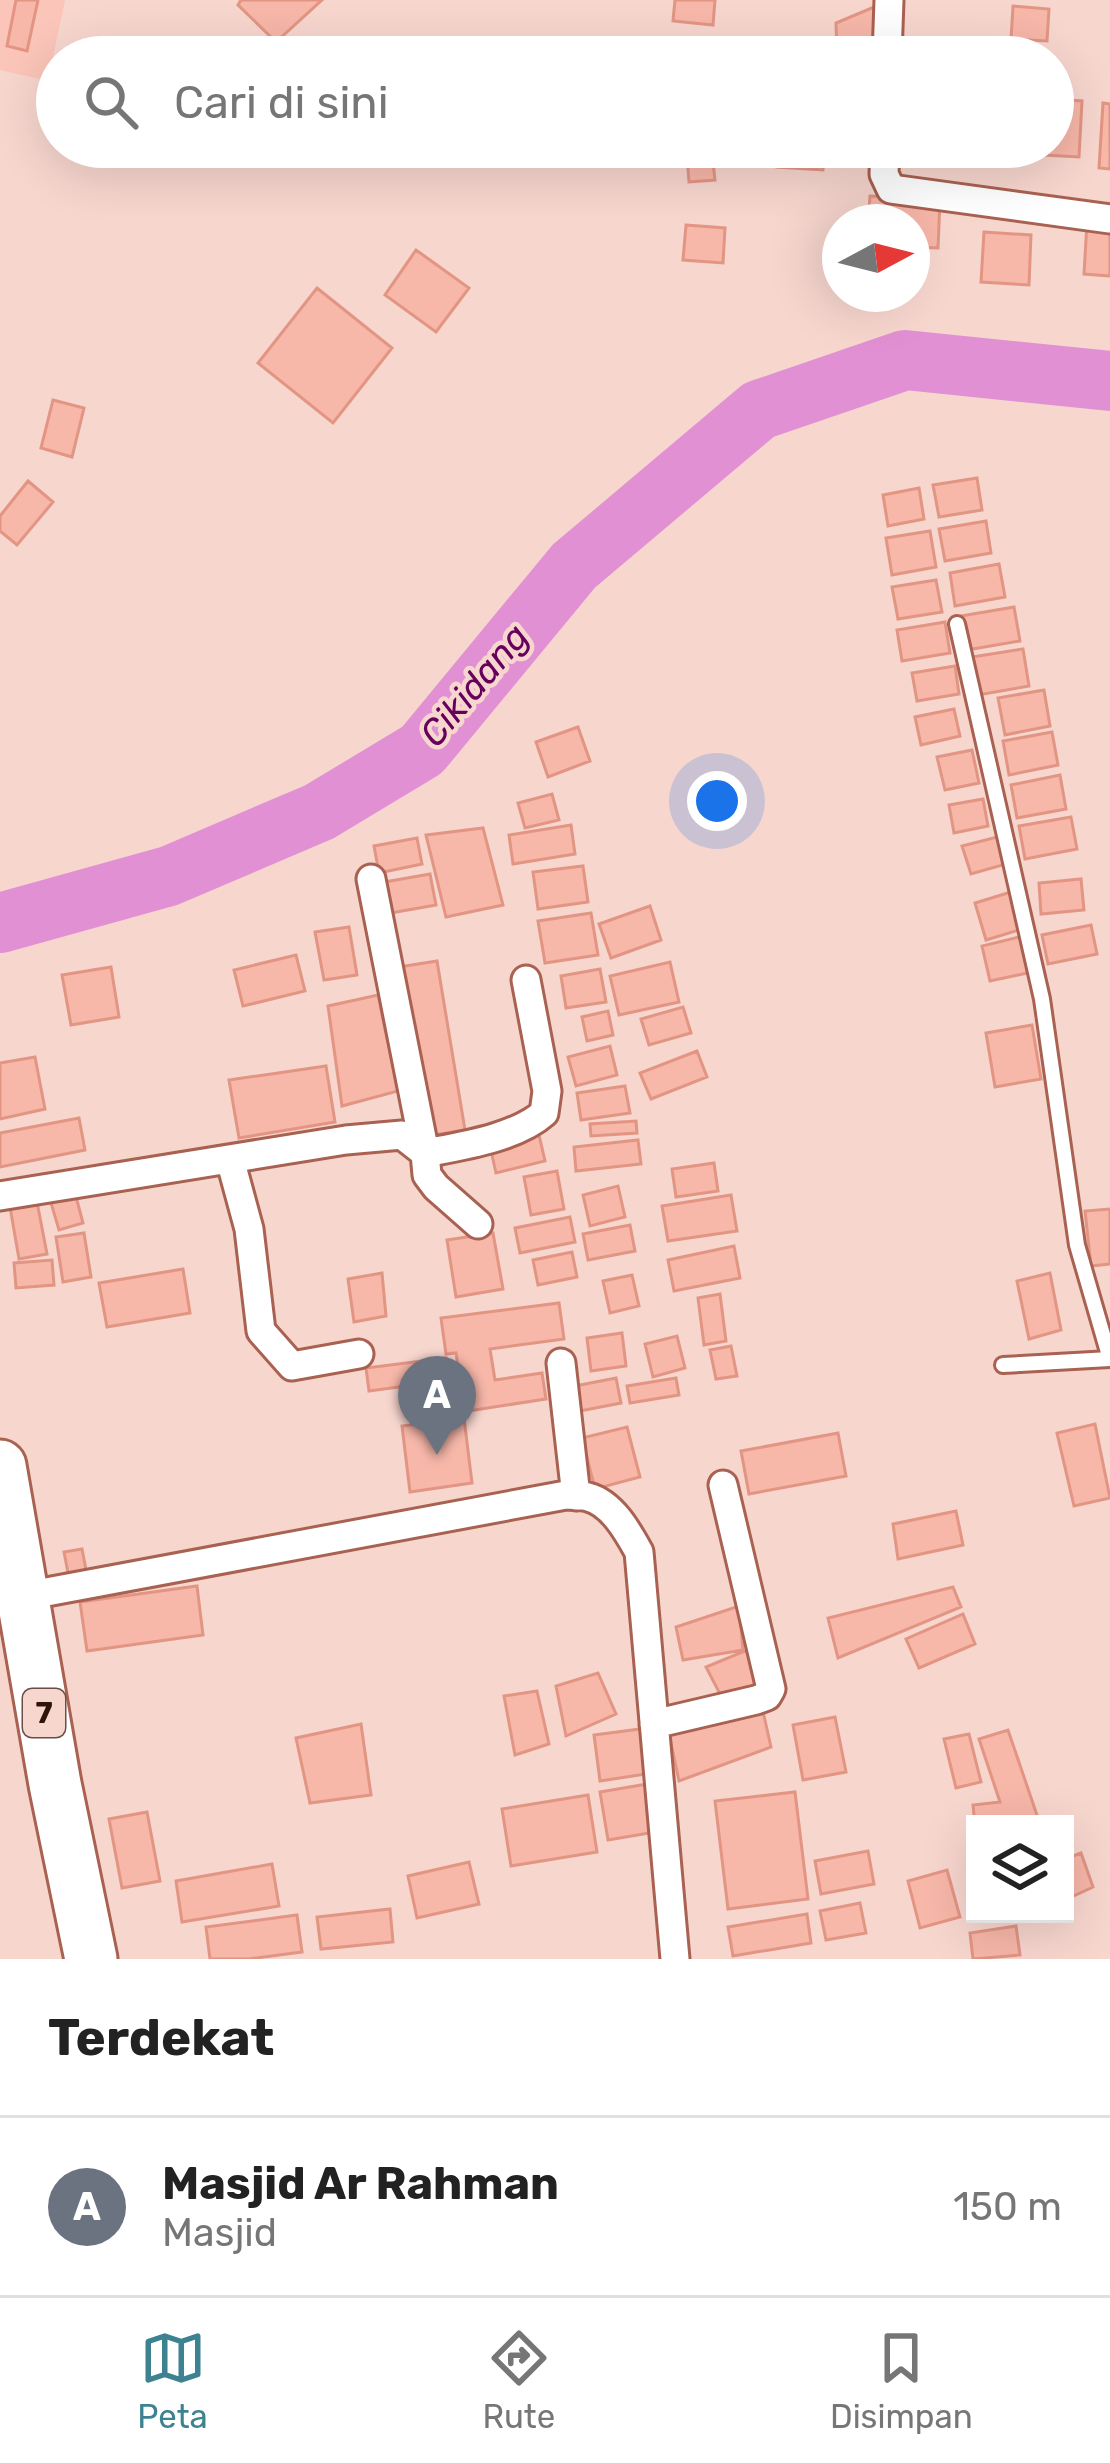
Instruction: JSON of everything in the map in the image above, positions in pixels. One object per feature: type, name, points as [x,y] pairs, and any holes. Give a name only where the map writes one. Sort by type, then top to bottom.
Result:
[{"type":"highway","name":"7","points":[[1,1472],[91,1959]]},
{"type":"street","points":[[888,36],[889,0]]},
{"type":"street","points":[[885,168],[886,183],[901,192],[1110,219]]},
{"type":"street","points":[[371,879],[427,1175],[478,1224]]},
{"type":"street","points":[[0,1196],[346,1140],[402,1136],[424,1153],[530,1125],[544,1113],[547,1091],[526,980]]},
{"type":"street","points":[[230,1159],[249,1229],[261,1331],[292,1366],[359,1354]]},
{"type":"street","points":[[561,1363],[576,1496]]},
{"type":"street","points":[[654,1724],[756,1700],[771,1689],[723,1485]]},
{"type":"street","points":[[25,1596],[464,1512],[566,1495],[589,1497],[608,1508],[639,1552],[675,1959]]},
{"type":"lane","points":[[957,624],[1042,1000],[1077,1245],[1110,1359],[1003,1365]]},
{"type":"shaded area","points":[[0,0],[16,0],[7,46],[27,50],[38,0],[65,0],[57,36],[36,36],[36,78],[0,70]]},
{"type":"building","points":[[16,0],[38,0],[27,51],[7,46]]},
{"type":"building","points":[[241,0],[322,0],[283,36],[270,36],[238,5]]},
{"type":"building","points":[[675,0],[715,0],[713,25],[673,21]]},
{"type":"building","points":[[1013,6],[1049,9],[1047,36],[1011,36]]},
{"type":"building","points":[[874,7],[875,36],[836,36],[836,23]]},
{"type":"building","points":[[1074,100],[1082,101],[1079,157],[1074,157]]},
{"type":"building","points":[[1103,103],[1110,104],[1110,169],[1099,168]]},
{"type":"building","points":[[688,168],[714,168],[715,180],[689,182]]},
{"type":"building","points":[[870,196],[940,200],[938,248],[930,248],[930,204],[869,204]]},
{"type":"building","points":[[1087,222],[1110,223],[1110,276],[1084,274]]},
{"type":"building","points":[[686,225],[725,228],[723,263],[683,260]]},
{"type":"building","points":[[984,232],[1031,235],[1029,285],[981,282]]},
{"type":"building","points":[[416,250],[469,288],[436,332],[385,295]]},
{"type":"building","points":[[317,288],[392,348],[333,423],[258,363]]},
{"type":"building","points":[[53,400],[84,408],[72,457],[41,448]]},
{"type":"building","points":[[977,478],[982,510],[939,517],[933,485]]},
{"type":"building","points":[[28,481],[53,502],[17,545],[0,531],[0,516]]},
{"type":"building","points":[[919,488],[924,519],[888,526],[883,495]]},
{"type":"building","points":[[986,521],[991,553],[945,561],[939,529]]},
{"type":"building","points":[[930,531],[936,567],[892,575],[886,538]]},
{"type":"building","points":[[999,564],[1005,597],[955,606],[950,573]]},
{"type":"building","points":[[936,580],[942,612],[898,619],[892,587]]},
{"type":"building","points":[[1014,607],[1020,641],[967,650],[961,616]]},
{"type":"building","points":[[945,622],[950,653],[902,661],[897,630]]},
{"type":"building","points":[[1023,649],[1029,686],[978,695],[972,657]]},
{"type":"building","points":[[955,666],[959,694],[917,701],[912,673]]},
{"type":"building","points":[[1044,690],[1050,726],[1005,735],[998,698]]},
{"type":"building","points":[[954,709],[960,736],[921,745],[915,717]]},
{"type":"building","points":[[578,727],[590,761],[548,777],[536,742]]},
{"type":"building","points":[[1052,732],[1058,765],[1009,775],[1003,741]]},
{"type":"building","points":[[972,750],[979,783],[945,790],[937,757]]},
{"type":"building","points":[[1060,775],[1066,809],[1017,818],[1011,785]]},
{"type":"building","points":[[552,794],[559,820],[525,828],[518,803]]},
{"type":"building","points":[[983,799],[988,826],[954,833],[949,805]]},
{"type":"building","points":[[1071,817],[1077,849],[1025,859],[1019,826]]},
{"type":"building","points":[[571,825],[575,854],[513,864],[509,835]]},
{"type":"building","points":[[483,828],[503,905],[446,917],[426,835]]},
{"type":"building","points":[[997,837],[1006,864],[971,874],[962,846]]},
{"type":"building","points":[[417,838],[422,864],[379,873],[374,846]]},
{"type":"building","points":[[583,866],[588,902],[538,909],[533,872]]},
{"type":"building","points":[[430,874],[436,905],[385,914],[379,883]]},
{"type":"building","points":[[1081,879],[1084,910],[1041,914],[1039,883]]},
{"type":"building","points":[[1011,892],[1022,929],[986,940],[975,903]]},
{"type":"building","points":[[650,906],[661,940],[611,958],[599,924]]},
{"type":"building","points":[[591,913],[598,955],[545,963],[538,921]]},
{"type":"building","points":[[1091,925],[1097,954],[1048,964],[1042,935]]},
{"type":"building","points":[[349,927],[357,975],[324,980],[315,932]]},
{"type":"building","points":[[1023,936],[1032,972],[990,981],[982,946]]},
{"type":"building","points":[[296,955],[305,991],[243,1006],[234,970]]},
{"type":"building","points":[[437,961],[465,1130],[427,1136],[399,967]]},
{"type":"building","points":[[670,962],[679,1002],[619,1015],[610,976]]},
{"type":"building","points":[[111,967],[119,1017],[71,1025],[62,975]]},
{"type":"building","points":[[600,969],[606,1002],[566,1008],[561,976]]},
{"type":"building","points":[[378,995],[398,1091],[342,1106],[328,1006]]},
{"type":"building","points":[[683,1007],[691,1033],[649,1045],[641,1019]]},
{"type":"building","points":[[608,1011],[613,1035],[587,1041],[582,1017]]},
{"type":"building","points":[[1032,1025],[1041,1079],[995,1087],[986,1033]]},
{"type":"building","points":[[610,1046],[617,1075],[576,1086],[568,1057]]},
{"type":"building","points":[[697,1051],[707,1077],[651,1099],[640,1073]]},
{"type":"building","points":[[35,1057],[45,1109],[0,1119],[0,1063]]},
{"type":"building","points":[[326,1066],[335,1122],[239,1138],[229,1080]]},
{"type":"building","points":[[625,1086],[630,1113],[581,1120],[577,1093]]},
{"type":"building","points":[[79,1118],[85,1150],[0,1167],[0,1133]]},
{"type":"building","points":[[636,1121],[637,1133],[591,1136],[590,1124]]},
{"type":"building","points":[[539,1135],[545,1161],[496,1173],[490,1146]]},
{"type":"building","points":[[638,1140],[641,1164],[576,1171],[574,1147]]},
{"type":"building","points":[[714,1163],[718,1191],[676,1197],[672,1169]]},
{"type":"building","points":[[557,1171],[564,1209],[531,1215],[524,1177]]},
{"type":"building","points":[[618,1186],[625,1217],[590,1226],[583,1195]]},
{"type":"building","points":[[74,1189],[83,1223],[59,1230],[49,1196]]},
{"type":"building","points":[[731,1195],[737,1231],[668,1241],[662,1206]]},
{"type":"building","points":[[37,1202],[47,1254],[19,1259],[10,1207]]},
{"type":"building","points":[[1110,1209],[1110,1264],[1091,1266],[1085,1211]]},
{"type":"building","points":[[570,1217],[575,1242],[520,1253],[515,1228]]},
{"type":"building","points":[[630,1225],[635,1251],[588,1260],[583,1234]]},
{"type":"building","points":[[84,1233],[91,1277],[63,1282],[56,1237]]},
{"type":"building","points":[[493,1233],[503,1289],[456,1297],[447,1240]]},
{"type":"building","points":[[734,1246],[740,1278],[674,1291],[668,1260]]},
{"type":"building","points":[[572,1252],[577,1277],[538,1285],[533,1260]]},
{"type":"building","points":[[52,1260],[54,1285],[16,1288],[14,1263]]},
{"type":"building","points":[[183,1269],[190,1313],[107,1327],[99,1283]]},
{"type":"building","points":[[382,1273],[386,1316],[354,1322],[348,1279]]},
{"type":"building","points":[[1050,1273],[1061,1330],[1029,1339],[1017,1281]]},
{"type":"building","points":[[632,1275],[639,1306],[610,1313],[603,1281]]},
{"type":"building","points":[[720,1294],[726,1341],[704,1345],[698,1298]]},
{"type":"building","points":[[559,1303],[564,1339],[490,1349],[495,1380],[542,1373],[546,1399],[462,1412],[456,1353],[446,1354],[441,1318]]},
{"type":"building","points":[[622,1333],[626,1366],[591,1371],[587,1338]]},
{"type":"building","points":[[677,1336],[685,1368],[653,1377],[645,1344]]},
{"type":"building","points":[[731,1346],[737,1376],[716,1379],[710,1350]]},
{"type":"building","points":[[446,1358],[450,1380],[369,1391],[366,1368]]},
{"type":"building","points":[[616,1378],[621,1403],[580,1411],[575,1386]]},
{"type":"building","points":[[676,1378],[679,1395],[630,1403],[627,1386]]},
{"type":"building","points":[[464,1418],[472,1483],[410,1492],[402,1426]]},
{"type":"building","points":[[1095,1424],[1110,1498],[1074,1506],[1057,1433]]},
{"type":"building","points":[[627,1427],[640,1477],[595,1489],[582,1438]]},
{"type":"building","points":[[838,1433],[846,1476],[749,1494],[741,1451]]},
{"type":"building","points":[[956,1511],[963,1545],[898,1559],[893,1524]]},
{"type":"building","points":[[82,1549],[88,1580],[70,1583],[64,1552]]},
{"type":"building","points":[[197,1586],[203,1635],[87,1651],[80,1602]]},
{"type":"building","points":[[953,1587],[961,1607],[838,1658],[828,1618]]},
{"type":"building","points":[[739,1606],[743,1650],[683,1660],[676,1627]]},
{"type":"building","points":[[963,1614],[975,1644],[919,1668],[906,1639]]},
{"type":"building","points":[[747,1650],[759,1685],[722,1698],[706,1667]]},
{"type":"building","points":[[598,1673],[616,1714],[566,1736],[556,1686]]},
{"type":"building","points":[[537,1691],[549,1744],[515,1755],[504,1696]]},
{"type":"building","points":[[762,1707],[771,1747],[679,1781],[669,1734]]},
{"type":"building","points":[[835,1717],[846,1772],[803,1780],[793,1725]]},
{"type":"building","points":[[361,1724],[371,1795],[310,1803],[296,1738]]},
{"type":"building","points":[[640,1729],[646,1774],[600,1781],[594,1735]]},
{"type":"building","points":[[1008,1730],[1037,1815],[974,1815],[973,1805],[1000,1802],[979,1739]]},
{"type":"building","points":[[969,1734],[981,1782],[956,1788],[944,1739]]},
{"type":"building","points":[[653,1783],[661,1831],[608,1840],[600,1792]]},
{"type":"building","points":[[795,1792],[808,1899],[728,1909],[715,1801]]},
{"type":"building","points":[[588,1795],[597,1852],[511,1866],[502,1809]]},
{"type":"building","points":[[147,1812],[160,1881],[122,1888],[109,1819]]},
{"type":"building","points":[[868,1851],[874,1884],[821,1894],[815,1861]]},
{"type":"building","points":[[1081,1853],[1093,1887],[1074,1896],[1074,1856]]},
{"type":"building","points":[[469,1862],[479,1904],[417,1918],[408,1876]]},
{"type":"building","points":[[272,1864],[279,1906],[182,1922],[176,1881]]},
{"type":"building","points":[[947,1870],[960,1917],[920,1928],[908,1881]]},
{"type":"building","points":[[860,1903],[866,1933],[826,1940],[820,1911]]},
{"type":"building","points":[[390,1909],[393,1942],[321,1949],[317,1917]]},
{"type":"building","points":[[807,1914],[811,1943],[733,1956],[728,1927]]},
{"type":"building","points":[[297,1915],[302,1952],[210,1959],[206,1927]]},
{"type":"building","points":[[1016,1926],[1020,1955],[973,1959],[970,1933]]},
{"type":"waterway","name":"Cikidang","points":[[0,923],[169,876],[319,812],[422,750],[574,566],[759,410],[905,360],[1110,381]]},
{"type":"place","name":"Masjid Ar Rahman","points":[[437,1455]]}]
